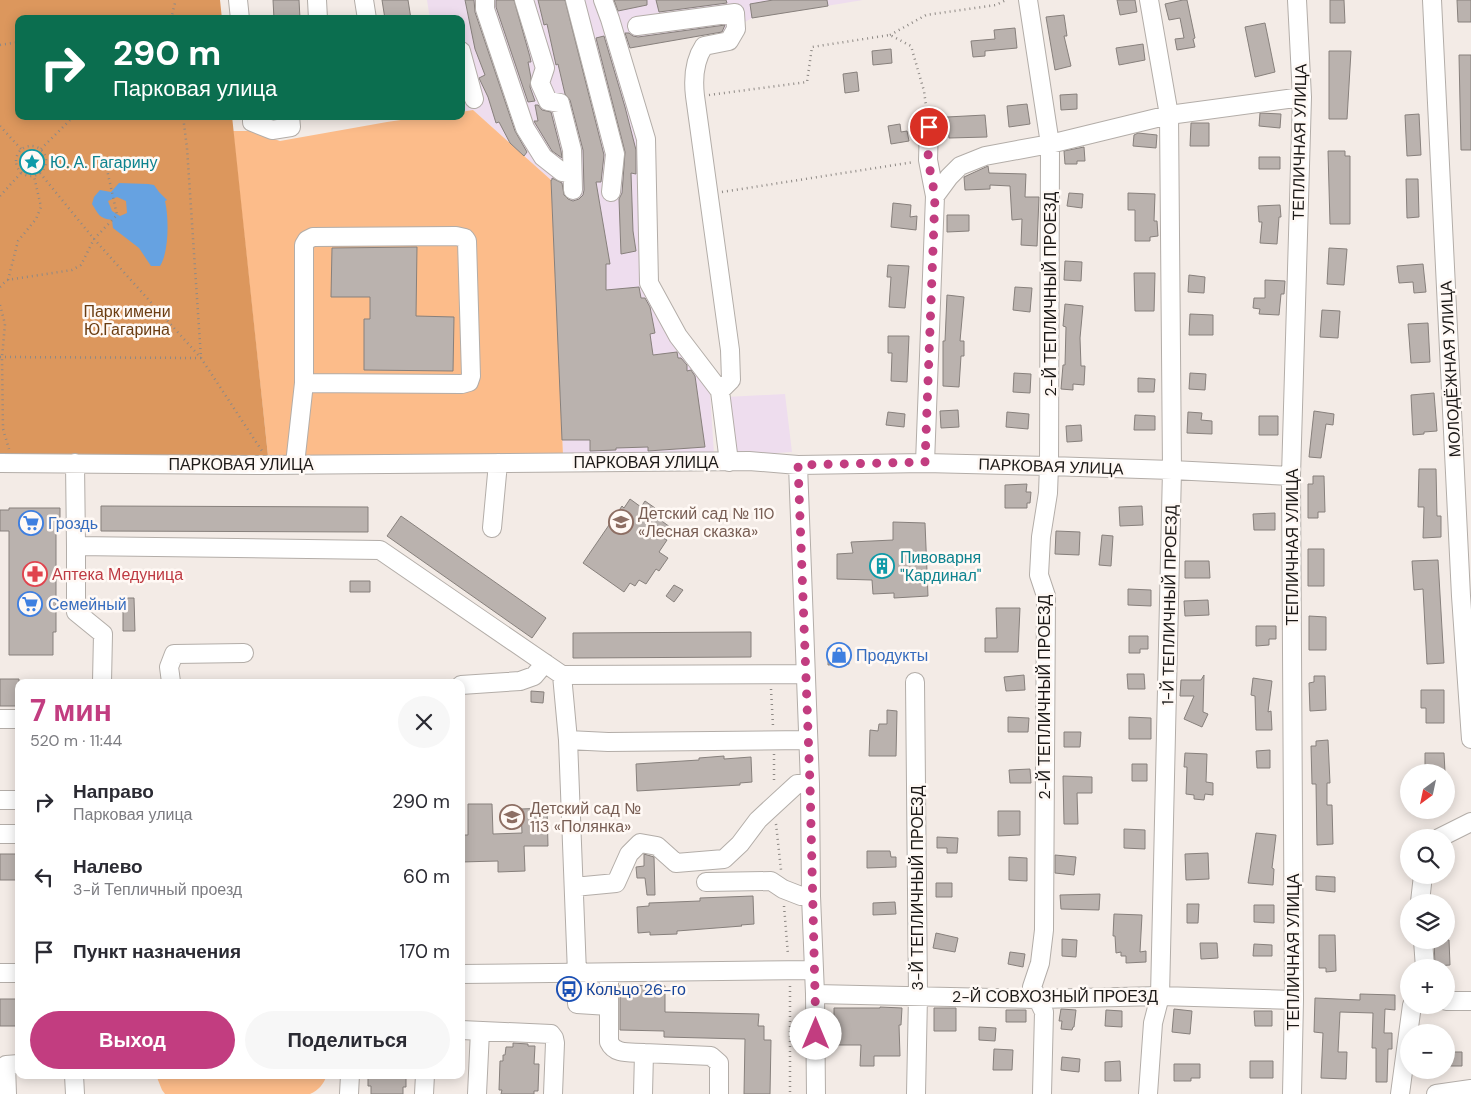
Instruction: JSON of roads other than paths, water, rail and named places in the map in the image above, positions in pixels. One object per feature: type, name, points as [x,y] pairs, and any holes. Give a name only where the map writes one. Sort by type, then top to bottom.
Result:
[{"type":"street","points":[[238,0],[240,15]]},
{"type":"street","points":[[317,0],[318,15]]},
{"type":"street","points":[[364,0],[366,15]]},
{"type":"street","points":[[484,0],[525,128],[544,157],[572,181],[572,150],[560,102],[548,101],[540,83],[545,68],[524,0]]},
{"type":"street","points":[[575,0],[614,154],[611,192]]},
{"type":"street","points":[[590,0],[609,17]]},
{"type":"street","points":[[603,0],[646,139],[649,283],[678,336],[720,391],[729,462]]},
{"type":"street","name":"2-Й ТЕПЛИЧНЫЙ ПРОЕЗД","points":[[1028,0],[1050,144],[1049,466],[1039,575],[1046,596],[1044,930],[1040,963],[1032,987],[1044,1012],[1042,1094]]},
{"type":"street","name":"1-Й ТЕПЛИЧНЫЙ ПРОЕЗД","points":[[1148,0],[1170,115],[1172,470],[1160,996],[1153,1023],[1148,1094]]},
{"type":"street","name":"ТЕПЛИЧНАЯ УЛИЦА","points":[[1292,1094],[1294,1000],[1291,476],[1302,97],[1297,0]]},
{"type":"street","name":"МОЛОДЁЖНАЯ УЛИЦА","points":[[1432,0],[1461,596],[1471,739]]},
{"type":"street","points":[[637,26],[736,4],[736,28],[729,41],[704,46],[699,53],[694,70],[695,96],[730,350],[731,380],[720,391]]},
{"type":"street","points":[[465,66],[474,99]]},
{"type":"street","points":[[935,196],[960,166],[985,156],[1050,144],[1170,115],[1302,97]]},
{"type":"street","points":[[252,120],[252,122],[272,130],[291,126],[290,120]]},
{"type":"street","points":[[925,462],[935,196],[928,160],[929,127]]},
{"type":"street","points":[[295,464],[304,383],[304,245],[307,240],[312,237],[456,236],[465,238],[467,241],[470,382],[462,384],[304,383]]},
{"type":"street","name":"ПАРКОВАЯ УЛИЦА","points":[[5,463],[263,465],[749,462],[798,465],[925,462],[1291,476]]},
{"type":"street","points":[[75,463],[76,612],[104,634],[102,679]]},
{"type":"street","points":[[492,528],[498,463]]},
{"type":"street","points":[[798,465],[810,784],[816,1094]]},
{"type":"street","points":[[76,546],[380,550],[562,676],[806,674]]},
{"type":"street","points":[[171,679],[169,667],[174,654],[244,653]]},
{"type":"street","points":[[465,686],[520,680],[534,676],[545,663]]},
{"type":"street","points":[[562,676],[568,740],[577,1004],[609,1006]]},
{"type":"street","name":"3-Й ТЕПЛИЧНЫЙ ПРОЕЗД","points":[[916,682],[918,996],[916,1094]]},
{"type":"street","points":[[0,719],[15,719]]},
{"type":"street","points":[[568,740],[608,742],[808,740]]},
{"type":"street","points":[[574,887],[616,883],[629,854],[640,843],[657,846],[676,863],[724,858],[740,844],[758,820],[797,784],[810,784]]},
{"type":"street","points":[[0,800],[15,800]]},
{"type":"street","points":[[1455,830],[1471,822]]},
{"type":"street","points":[[0,834],[15,834]]},
{"type":"street","points":[[706,882],[771,880],[783,889],[801,896],[811,896]]},
{"type":"street","points":[[465,974],[814,970]]},
{"type":"street","points":[[0,973],[15,973]]},
{"type":"street","points":[[609,973],[609,1042],[612,1048],[617,1052],[711,1056],[719,1063],[718,1094]]},
{"type":"street","name":"2-Й СОВХОЗНЫЙ ПРОЕЗД","points":[[815,994],[1037,999],[1160,996],[1294,1000]]},
{"type":"street","points":[[1455,1001],[1471,1001]]},
{"type":"street","points":[[1400,1094],[1411,1014]]},
{"type":"street","points":[[465,1030],[551,1034],[555,1042],[553,1094]]},
{"type":"street","points":[[477,1094],[480,1031]]},
{"type":"street","points":[[642,1094],[644,1053]]},
{"type":"street","points":[[7,1094],[8,1064]]},
{"type":"street","points":[[74,1079],[75,1094]]},
{"type":"street","points":[[350,1079],[350,1094]]},
{"type":"street","points":[[424,1094],[425,1079]]},
{"type":"street","points":[[1436,1094],[1471,1089]]},
{"type":"water","points":[[119,183],[148,184],[154,185],[167,200],[165,201],[168,225],[167,244],[160,266],[151,266],[139,248],[113,228],[112,220],[102,217],[96,211],[92,204],[94,197],[100,190],[111,192]],"holes":[[[117,197],[126,201],[127,213],[120,216],[112,211],[108,201]]]},
{"type":"place","name":"Ю. А. Гагарину","points":[[32,162]]},
{"type":"place","name":"Детский сад № 110 «Лесная сказка»","points":[[621,522]]},
{"type":"place","name":"Гроздь","points":[[31,523]]},
{"type":"place","name":"Пивоварня \"Кардинал\"","points":[[882,566]]},
{"type":"place","name":"Аптека Медуница","points":[[35,574]]},
{"type":"place","name":"Семейный","points":[[30,604]]},
{"type":"place","name":"Продукты","points":[[839,655]]},
{"type":"place","name":"Детский сад № 113 «Полянка»","points":[[512,817]]},
{"type":"place","name":"Кольцо 26-го","points":[[569,989]]},
{"type":"park label","name":"Парк имени Ю.Гагарина","points":[[127,320]]}]
